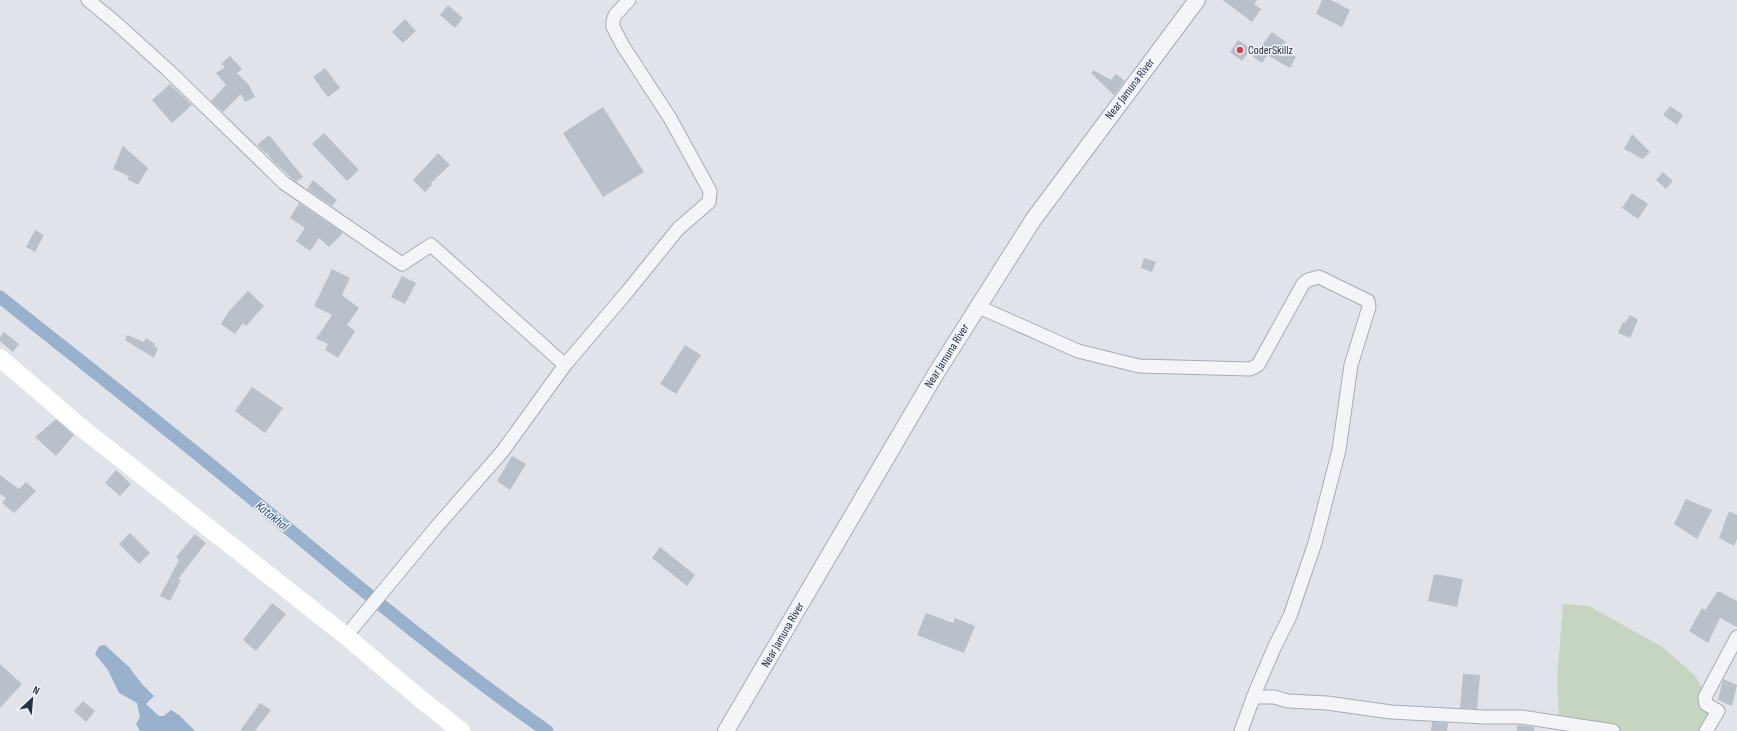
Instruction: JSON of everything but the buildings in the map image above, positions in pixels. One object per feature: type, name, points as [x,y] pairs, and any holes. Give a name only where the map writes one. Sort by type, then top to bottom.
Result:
[{"type":"main road","points":[[0,358],[83,429],[351,630],[417,696],[461,731]]},
{"type":"street","points":[[88,0],[169,71],[284,183],[402,264],[431,245],[565,365]]},
{"type":"street","points":[[351,630],[438,524],[502,452],[565,365],[628,292],[678,229],[707,205],[710,198],[710,191],[670,118],[623,46],[613,27],[615,16],[629,0]]},
{"type":"street","name":"Near Jamuna River","points":[[726,731],[935,375],[1047,200],[1197,0]]},
{"type":"street","points":[[979,307],[1078,351],[1139,366],[1250,369],[1258,364],[1303,284],[1308,280],[1319,277],[1368,301],[1369,307],[1351,365],[1339,450],[1315,543],[1290,616],[1253,697],[1241,731]]},
{"type":"street","points":[[1706,731],[1718,711],[1706,704],[1705,697],[1737,637]]},
{"type":"street","points":[[1253,697],[1274,697],[1288,701],[1327,703],[1391,712],[1484,717],[1522,717],[1614,731]]},
{"type":"green space","points":[[1563,604],[1589,606],[1664,648],[1696,677],[1714,709],[1703,731],[1607,731],[1593,724],[1559,716],[1557,679]]},
{"type":"water","points":[[105,645],[129,667],[142,684],[154,696],[146,704],[159,716],[164,716],[171,710],[179,715],[195,731],[140,731],[136,724],[140,717],[137,703],[119,693],[108,670],[95,654],[99,646]]},
{"type":"waterway","name":"Katakhal","points":[[0,297],[204,459],[427,642],[547,731]]},
{"type":"place","name":"CoderSkillz","points":[[1240,50]]}]
